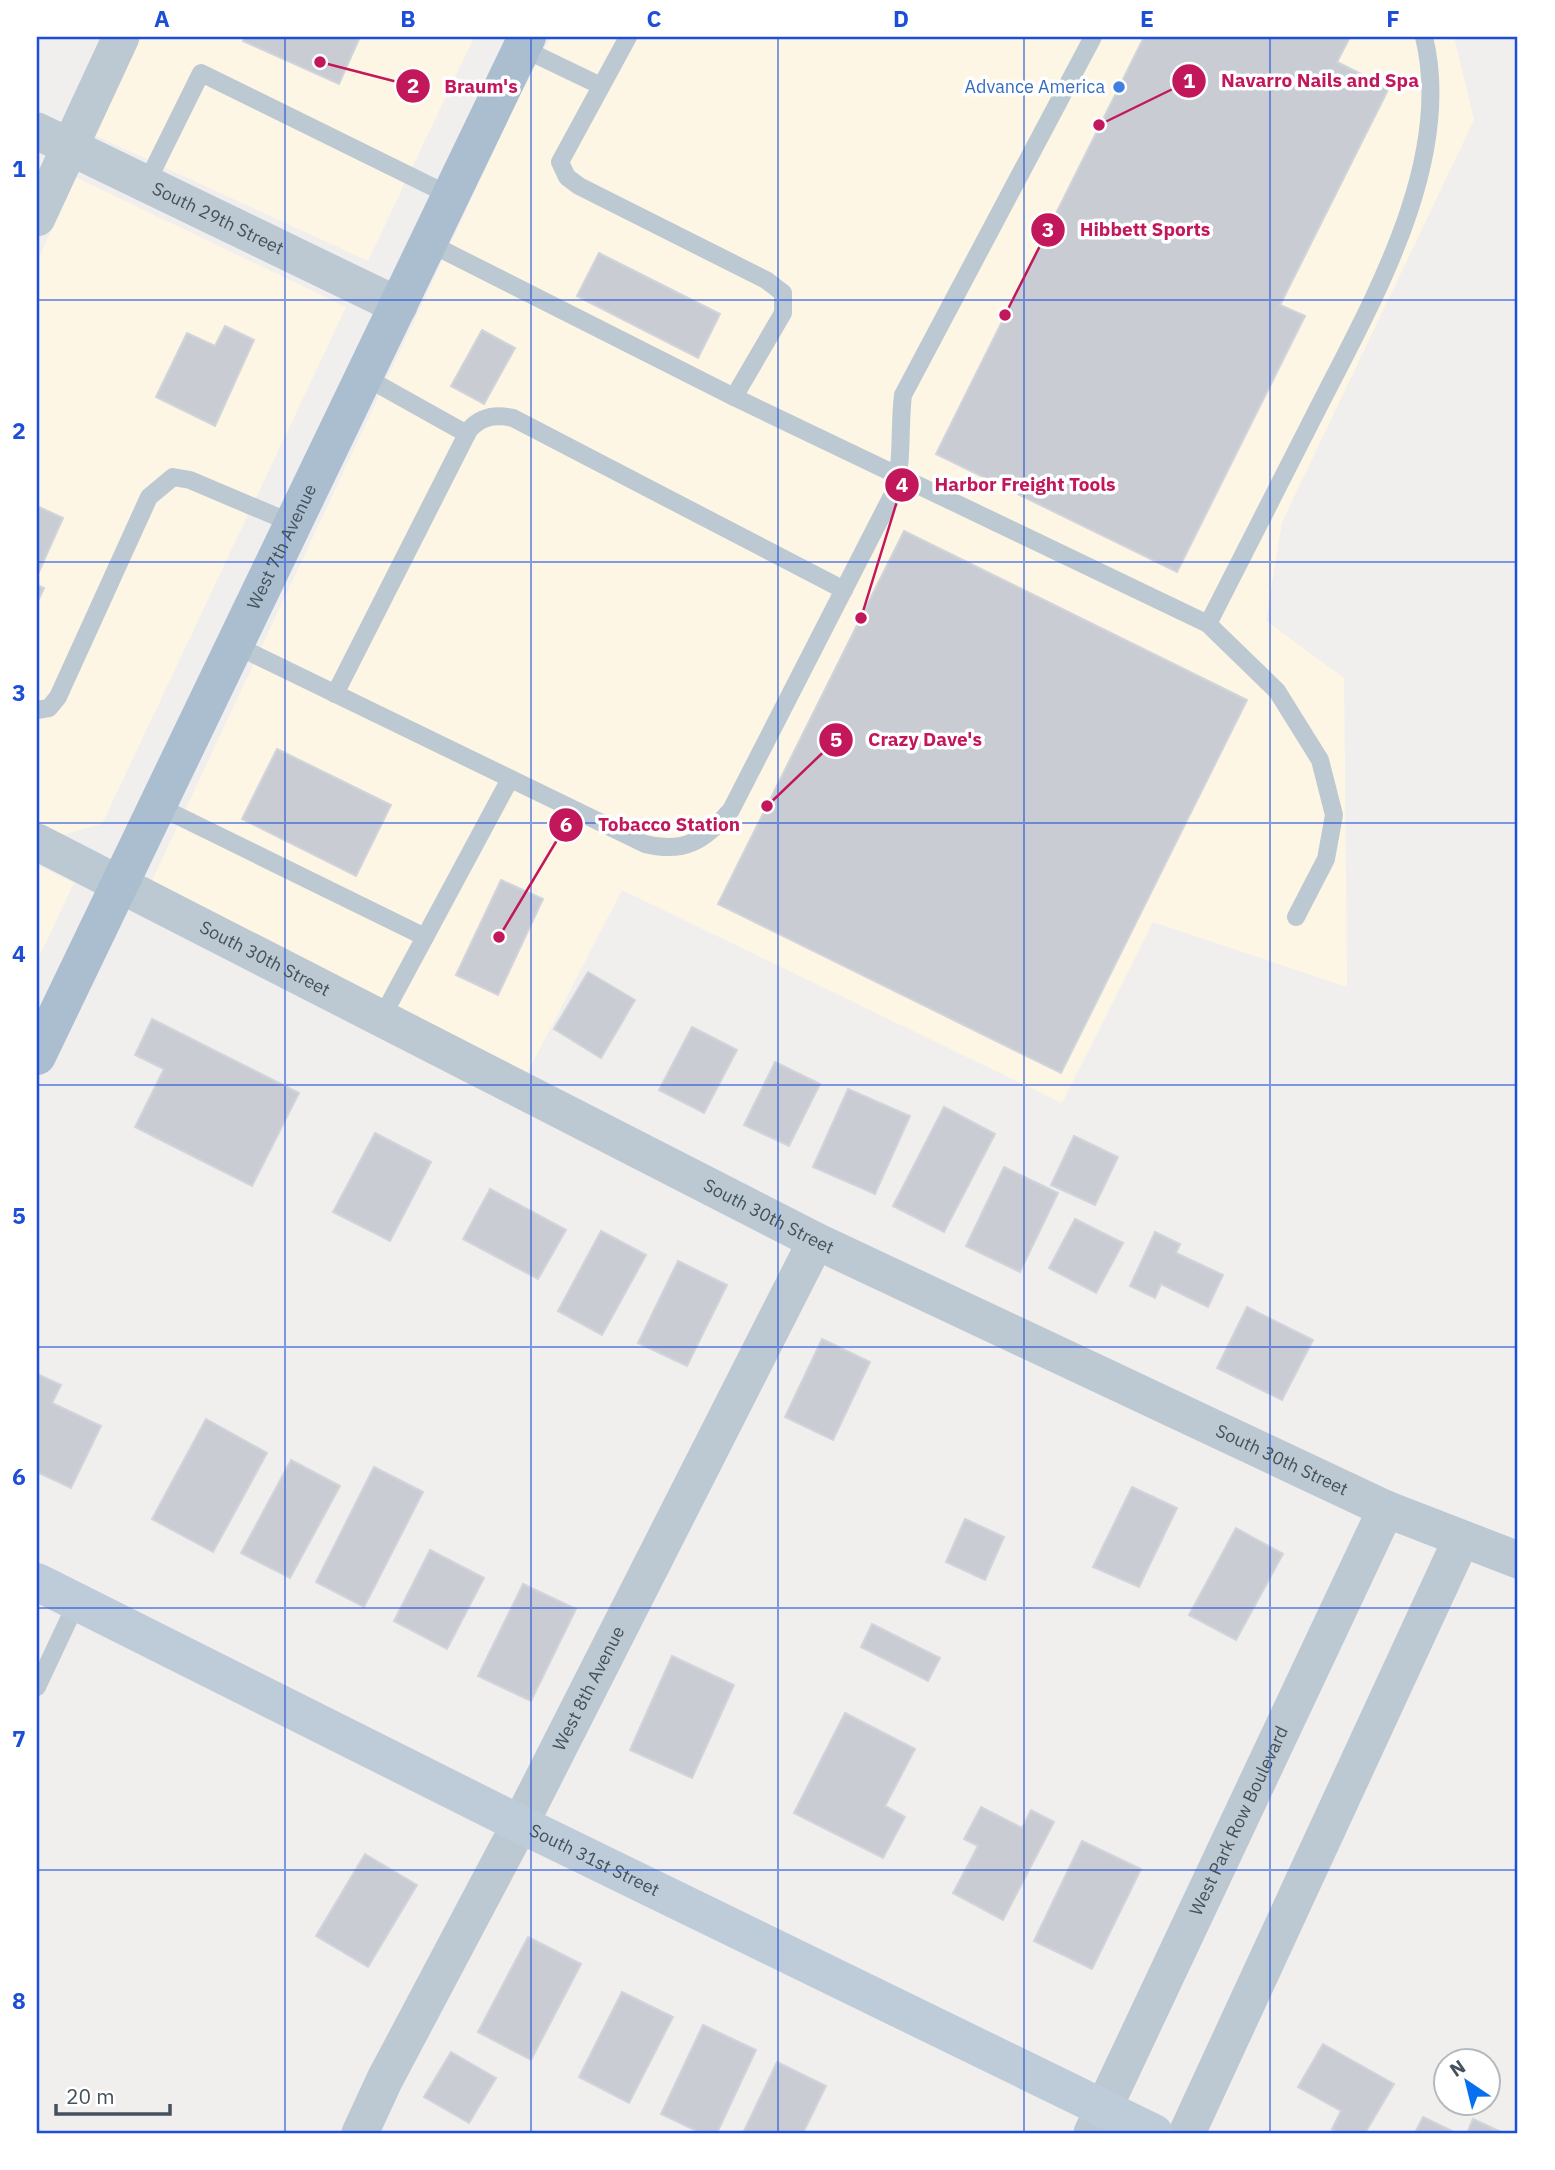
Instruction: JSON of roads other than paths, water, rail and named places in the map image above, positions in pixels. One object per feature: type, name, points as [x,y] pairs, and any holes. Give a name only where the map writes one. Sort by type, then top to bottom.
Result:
[{"type":"main road","name":"West 7th Avenue","points":[[37,1056],[524,42]]},
{"type":"street","points":[[37,218],[121,37]]},
{"type":"street","name":"South 29th Street","points":[[37,131],[399,306]]},
{"type":"street","name":"South 30th Street","points":[[37,842],[121,882],[816,1241],[1386,1509],[1518,1560]]},
{"type":"street","name":"West 8th Avenue","points":[[360,2133],[385,2079],[520,1824],[816,1241]]},
{"type":"street","name":"West Park Row Boulevard","points":[[1098,2121],[1386,1509]]},
{"type":"street","points":[[1187,2133],[1461,1540]]},
{"type":"street","name":"South 31st Street","points":[[37,1582],[520,1824],[1098,2121],[1154,2133]]},
{"type":"lane","points":[[628,37],[561,162],[567,177],[579,186],[766,280],[783,293],[783,313],[734,397]]},
{"type":"lane","points":[[236,645],[645,844],[670,850],[693,842],[714,830],[731,810],[895,490],[902,459],[903,395],[1093,37]]},
{"type":"lane","points":[[1208,624],[1405,230],[1427,144],[1430,58],[1424,37]]},
{"type":"lane","points":[[524,42],[601,86]]},
{"type":"lane","points":[[146,184],[201,73],[451,196]]},
{"type":"lane","points":[[429,243],[734,397],[1208,624],[1277,691],[1320,760],[1334,815],[1326,859],[1296,917]]},
{"type":"lane","points":[[365,377],[467,434]]},
{"type":"lane","points":[[335,694],[467,434],[478,421],[499,415],[513,418],[844,590]]},
{"type":"lane","points":[[37,710],[49,708],[58,697],[149,497],[164,483],[173,477],[190,480],[294,524]]},
{"type":"lane","points":[[382,1017],[510,779]]},
{"type":"lane","points":[[158,806],[425,937]]},
{"type":"lane","points":[[37,1687],[77,1602]]},
{"type":"place","name":"Braum's","points":[[320,62]]},
{"type":"place","name":"Advance America","points":[[1119,87]]},
{"type":"place","name":"Navarro Nails and Spa","points":[[1099,125]]},
{"type":"place","name":"Hibbett Sports","points":[[1005,315]]},
{"type":"place","name":"Harbor Freight Tools","points":[[861,618]]},
{"type":"place","name":"Crazy Dave's","points":[[767,806]]},
{"type":"place","name":"Tobacco Station","points":[[499,937]]}]
